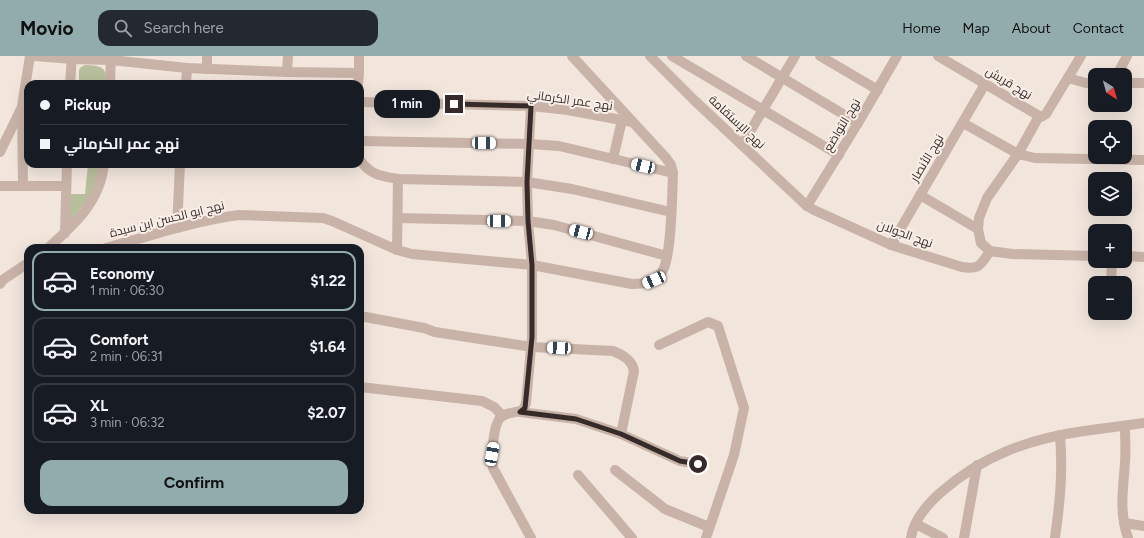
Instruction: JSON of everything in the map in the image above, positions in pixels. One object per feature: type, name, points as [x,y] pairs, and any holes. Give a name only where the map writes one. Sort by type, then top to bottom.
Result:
[{"type":"street","points":[[26,80],[30,56]]},
{"type":"street","points":[[35,56],[111,58],[206,69],[359,73]]},
{"type":"street","points":[[206,69],[207,56]]},
{"type":"street","points":[[287,72],[288,56]]},
{"type":"street","points":[[358,80],[359,56]]},
{"type":"street","points":[[364,141],[530,144],[559,146],[673,173],[666,158],[572,56]]},
{"type":"street","name":"نهج الإستقامة","points":[[650,56],[694,100],[807,206]]},
{"type":"street","points":[[672,56],[839,155]]},
{"type":"street","points":[[746,56],[858,123]]},
{"type":"street","points":[[742,145],[795,56]]},
{"type":"street","points":[[820,56],[878,90]]},
{"type":"street","name":"نهج قريش","points":[[938,56],[1042,115]]},
{"type":"street","points":[[1081,56],[1018,154],[987,198],[979,218],[978,229],[981,243],[990,251],[1012,254],[1088,256]]},
{"type":"street","points":[[1121,68],[1127,56]]},
{"type":"street","name":"نهج التواضع","points":[[807,206],[878,90],[895,57]]},
{"type":"street","points":[[70,80],[72,58]]},
{"type":"street","points":[[110,80],[111,58]]},
{"type":"street","points":[[186,80],[187,68]]},
{"type":"street","points":[[1068,78],[1088,83]]},
{"type":"street","points":[[1132,83],[1144,83]]},
{"type":"street","name":"نهج الأنصار","points":[[891,245],[985,84]]},
{"type":"street","points":[[23,186],[22,106],[24,94]]},
{"type":"street","name":"نهج عمر الكرماني","points":[[364,102],[531,106],[568,110],[632,122]]},
{"type":"street","points":[[0,152],[22,106]]},
{"type":"street","points":[[520,412],[525,408],[532,347],[532,265],[528,221],[527,182],[531,106]]},
{"type":"street","points":[[613,159],[622,120]]},
{"type":"street","points":[[963,123],[1018,154],[1035,158],[1144,160]]},
{"type":"street","points":[[364,164],[371,172],[380,176],[398,179],[527,182],[572,189],[671,212]]},
{"type":"street","points":[[65,233],[67,168]]},
{"type":"street","points":[[53,244],[85,212],[98,189],[103,168]]},
{"type":"street","points":[[177,228],[180,168]]},
{"type":"street","name":"نهج ابو الحسن ابن سيدة","points":[[120,244],[177,228],[239,215],[323,218],[397,250],[412,254],[532,265],[632,284],[644,284],[654,280],[662,271],[667,256],[673,173]]},
{"type":"street","points":[[397,250],[398,179]]},
{"type":"street","points":[[0,186],[66,186]]},
{"type":"street","points":[[920,195],[978,229]]},
{"type":"street","name":"نهج الجولان","points":[[807,206],[891,245],[962,267],[978,267],[990,251]]},
{"type":"street","points":[[398,218],[528,221],[554,225],[667,256]]},
{"type":"street","points":[[1132,256],[1144,257]]},
{"type":"street","points":[[1,280],[24,266]]},
{"type":"street","points":[[1,280],[24,273]]},
{"type":"street","points":[[364,317],[424,328],[435,332],[532,347],[614,351],[630,362],[634,371],[621,434]]},
{"type":"street","points":[[659,346],[708,322],[718,326],[744,408],[734,454],[706,538]]},
{"type":"street","points":[[364,387],[482,401],[494,407],[502,416]]},
{"type":"street","points":[[531,538],[491,460],[496,426],[502,416],[520,412],[576,419],[621,434],[680,461],[698,464]]},
{"type":"street","points":[[911,538],[916,524],[930,503],[962,475],[977,465],[1004,452],[1032,442],[1083,431],[1144,423]]},
{"type":"street","points":[[1125,426],[1125,462],[1121,507],[1128,538]]},
{"type":"street","points":[[1055,538],[1062,487],[1060,435]]},
{"type":"street","points":[[964,538],[977,465]]},
{"type":"street","points":[[615,470],[665,509],[709,527]]},
{"type":"street","points":[[578,475],[632,538]]},
{"type":"street","points":[[1124,523],[1144,526]]},
{"type":"street","points":[[916,524],[943,538]]},
{"type":"green space","points":[[85,65],[102,68],[104,70],[106,80],[79,80],[79,70]]},
{"type":"green space","points":[[88,168],[99,168],[93,189],[69,223],[70,194],[85,194]]},
{"type":"route","points":[[454,104],[531,106],[527,182],[528,221],[532,265],[532,347],[525,408],[520,412],[576,419],[621,434],[680,461],[698,464]]}]
